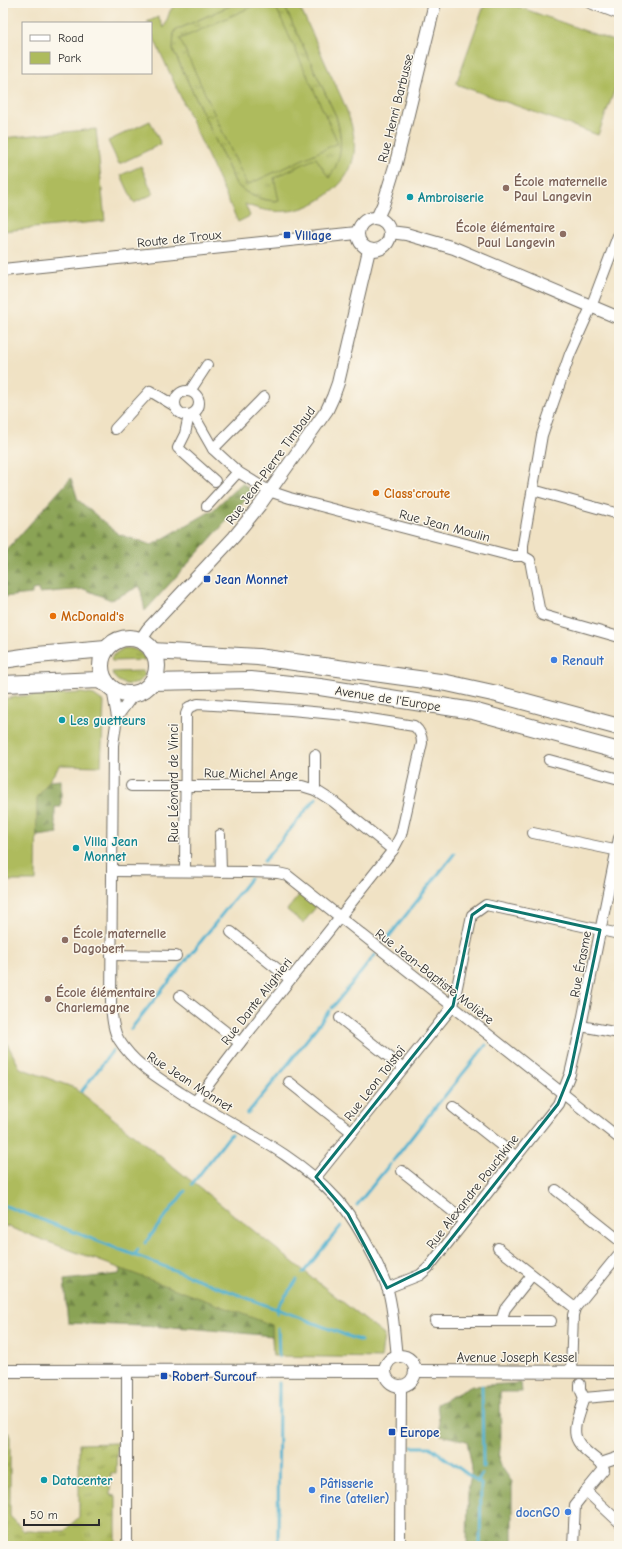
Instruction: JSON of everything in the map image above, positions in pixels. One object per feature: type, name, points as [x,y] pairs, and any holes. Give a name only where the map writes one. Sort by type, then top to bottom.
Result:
[{"type":"main road","points":[[3,684],[98,680],[110,687],[127,694],[134,694],[147,687],[152,682],[155,674],[156,666],[146,646],[131,639],[122,639],[113,643],[106,649],[100,667],[102,676],[110,687]]},
{"type":"main road","name":"Avenue de l'Europe","points":[[146,646],[258,657],[447,683],[497,694],[619,727]]},
{"type":"main road","points":[[3,660],[38,655],[106,649]]},
{"type":"main road","name":"Avenue de l'Europe","points":[[152,682],[251,680],[320,687],[473,712],[619,751]]},
{"type":"street","name":"Rue Henri Barbusse","points":[[377,218],[383,205],[396,163],[435,3]]},
{"type":"street","points":[[590,3],[619,14]]},
{"type":"street","points":[[377,218],[385,223],[390,232],[389,240],[383,248],[374,251],[369,250],[360,244],[357,233],[363,222],[367,219],[377,218]]},
{"type":"street","points":[[390,232],[406,234],[454,248],[619,318]]},
{"type":"street","name":"Route de Troux","points":[[3,270],[357,233]]},
{"type":"street","points":[[619,233],[591,307],[570,354],[542,435],[534,490],[523,544],[523,556],[530,560],[539,608],[542,615],[619,637]]},
{"type":"street","name":"Rue Jean-Pierre Timbaud","points":[[146,646],[148,629],[234,537],[260,505],[320,421],[333,397],[369,250]]},
{"type":"street","points":[[175,406],[176,396],[180,393],[190,391],[207,365]]},
{"type":"street","points":[[115,429],[150,390],[175,406],[180,413],[191,414],[196,411],[199,401],[194,393],[190,391]]},
{"type":"street","points":[[213,449],[264,397]]},
{"type":"street","points":[[191,414],[185,434],[178,448],[215,481]]},
{"type":"street","name":"Rue Jean Moulin","points":[[191,414],[213,449],[238,472],[269,491],[290,498],[504,554],[523,556]]},
{"type":"street","points":[[207,506],[238,472]]},
{"type":"street","points":[[534,490],[619,514]]},
{"type":"street","name":"Rue Jean Monnet","points":[[110,687],[117,717],[113,745],[111,1005],[113,1021],[118,1039],[135,1061],[152,1074],[195,1102],[275,1149],[316,1177],[337,1199],[366,1243],[387,1288],[393,1315],[397,1356]]},
{"type":"street","name":"Rue Jean Monnet","points":[[117,717],[134,694]]},
{"type":"street","name":"Rue Léonard de Vinci","points":[[185,871],[186,714],[189,707],[198,704],[291,710],[345,715],[414,726],[422,737],[422,744],[401,835],[393,850],[339,917]]},
{"type":"street","name":"Rue Michel Ange","points":[[315,755],[316,790]]},
{"type":"street","points":[[549,760],[619,779]]},
{"type":"street","name":"Rue Michel Ange","points":[[131,786],[302,786],[316,790],[334,802],[393,850]]},
{"type":"street","points":[[532,833],[618,851]]},
{"type":"street","points":[[220,835],[221,872]]},
{"type":"street","name":"Rue Érasme","points":[[563,1094],[570,1074],[581,1026],[600,930],[618,851],[619,838]]},
{"type":"street","name":"Rue Jean-Baptiste Molière","points":[[112,872],[264,872],[287,875],[619,1138]]},
{"type":"street","points":[[453,1006],[472,915],[486,905],[619,934]]},
{"type":"street","name":"Rue Dante Alighieri","points":[[195,1102],[339,917]]},
{"type":"street","points":[[231,932],[290,979]]},
{"type":"street","points":[[111,954],[176,956]]},
{"type":"street","points":[[180,996],[240,1043]]},
{"type":"street","name":"Rue Leon Tolstoï","points":[[316,1177],[453,1006]]},
{"type":"street","points":[[340,1018],[403,1068]]},
{"type":"street","points":[[581,1026],[619,1033]]},
{"type":"street","points":[[289,1082],[352,1132]]},
{"type":"street","name":"Rue Alexandre Pouchkine","points":[[387,1288],[420,1275],[428,1268],[558,1104],[563,1094]]},
{"type":"street","points":[[453,1107],[516,1157]]},
{"type":"street","points":[[402,1171],[465,1221]]},
{"type":"street","points":[[556,1190],[619,1240]]},
{"type":"street","points":[[498,1248],[575,1308]]},
{"type":"street","points":[[571,1371],[573,1315],[575,1308],[619,1254]]},
{"type":"street","points":[[500,1321],[505,1309],[532,1275]]},
{"type":"street","points":[[435,1321],[551,1321]]},
{"type":"street","points":[[397,1356],[408,1358],[413,1364],[415,1371],[412,1379],[405,1385],[401,1386],[390,1382],[385,1371],[388,1362],[397,1356]]},
{"type":"street","points":[[127,1370],[127,1546]]},
{"type":"street","points":[[3,1371],[385,1371]]},
{"type":"street","name":"Avenue Joseph Kessel","points":[[415,1371],[619,1372]]},
{"type":"street","points":[[573,1546],[575,1505],[604,1469],[601,1463],[582,1449],[575,1436],[577,1417],[584,1398],[580,1389],[580,1384]]},
{"type":"street","points":[[400,1546],[401,1386]]},
{"type":"street","points":[[584,1398],[619,1395]]},
{"type":"street","points":[[601,1463],[619,1457]]},
{"type":"street","points":[[586,1491],[619,1522]]},
{"type":"highlighted area","points":[[486,905],[600,930],[570,1074],[558,1104],[428,1268],[387,1288],[348,1214],[316,1177],[453,1006],[472,915]]},
{"type":"green space","points":[[176,3],[236,3],[174,31],[173,50],[236,184],[250,195],[267,200],[279,201],[274,178],[316,158],[329,178],[337,163],[341,140],[336,116],[283,3],[297,3],[337,87],[351,123],[354,140],[354,157],[348,172],[337,187],[309,206],[291,211],[282,212],[263,210],[245,204],[250,216],[238,222],[152,34],[152,22],[147,22],[158,17],[164,28],[170,11]]},
{"type":"green space","points":[[236,3],[283,3],[336,116],[339,128],[341,146],[339,158],[330,176],[310,188],[277,201],[255,197],[236,184],[173,50],[174,31]]},
{"type":"green space","points":[[260,3],[274,3],[338,143],[247,185],[180,39]]},
{"type":"green space","points":[[485,3],[508,3],[619,43],[619,78],[598,135],[456,84]]},
{"type":"green space","points":[[150,121],[161,144],[119,164],[108,141]]},
{"type":"green space","points":[[96,129],[105,221],[3,231],[3,138]]},
{"type":"green space","points":[[141,166],[153,194],[134,203],[121,175]]},
{"type":"green space","points":[[71,478],[78,500],[118,534],[152,545],[213,510],[242,483],[253,492],[145,611],[140,586],[111,600],[84,589],[39,593],[38,589],[32,590],[32,594],[3,597],[3,554]]},
{"type":"green space","points":[[124,648],[137,651],[142,654],[145,660],[112,661],[111,659],[113,655]]},
{"type":"green space","points":[[143,671],[145,675],[134,684],[120,682],[115,678],[112,672]]},
{"type":"green space","points":[[82,693],[94,695],[104,702],[101,766],[60,765],[37,798],[36,881],[3,881],[3,699],[22,696]]},
{"type":"green space","points":[[38,750],[41,782],[61,780],[61,807],[55,807],[55,821],[58,833],[32,837]]},
{"type":"green space","points":[[300,894],[316,907],[303,923],[287,910]]},
{"type":"green space","points":[[3,1036],[20,1068],[75,1088],[384,1335],[381,1358],[273,1356],[272,1325],[3,1225]]},
{"type":"green space","points":[[3,1175],[360,1343],[273,1356],[272,1336],[189,1328],[68,1323],[64,1280],[119,1274],[123,1260]]},
{"type":"green space","points":[[521,1383],[522,1392],[500,1392],[501,1436],[499,1463],[512,1482],[512,1546],[467,1546],[468,1492],[472,1468],[467,1441],[441,1435],[437,1404],[472,1386]]},
{"type":"green space","points":[[3,1433],[10,1433],[10,1516],[24,1531],[64,1531],[79,1517],[79,1444],[117,1443],[116,1473],[111,1473],[110,1495],[116,1496],[116,1546],[3,1546]]},
{"type":"waterway","points":[[264,861],[316,798]]},
{"type":"waterway","points":[[387,939],[454,854]]},
{"type":"waterway","points":[[219,918],[250,879]]},
{"type":"waterway","points":[[168,983],[217,921]]},
{"type":"waterway","points":[[332,1008],[375,955]]},
{"type":"waterway","points":[[131,1029],[166,985]]},
{"type":"waterway","points":[[281,1073],[329,1011]]},
{"type":"waterway","points":[[443,1098],[486,1045]]},
{"type":"waterway","points":[[82,1091],[113,1050]]},
{"type":"waterway","points":[[247,1114],[279,1075]]},
{"type":"waterway","points":[[393,1161],[441,1100]]},
{"type":"waterway","points":[[192,1184],[231,1134]]},
{"type":"waterway","points":[[357,1205],[390,1164]]},
{"type":"waterway","points":[[145,1243],[185,1191]]},
{"type":"waterway","points":[[3,1205],[276,1309],[277,1313]]},
{"type":"waterway","points":[[303,1273],[341,1226]]},
{"type":"waterway","points":[[134,1255],[138,1250]]},
{"type":"waterway","points":[[276,1309],[297,1280]]},
{"type":"waterway","points":[[277,1309],[361,1341]]},
{"type":"waterway","points":[[278,1328],[279,1357]]},
{"type":"waterway","points":[[278,1546],[279,1383]]},
{"type":"waterway","points":[[482,1386],[483,1467]]},
{"type":"waterway","points":[[412,1447],[430,1447],[481,1484],[480,1546]]},
{"type":"waterway","points":[[477,1482],[482,1474]]},
{"type":"place","name":"École maternelle Paul Langevin","points":[[506,188]]},
{"type":"place","name":"Ambroiserie","points":[[410,197]]},
{"type":"place","name":"École élémentaire Paul Langevin","points":[[563,234]]},
{"type":"place","name":"Village","points":[[287,235]]},
{"type":"place","name":"Class'croute","points":[[376,493]]},
{"type":"place","name":"Jean Monnet","points":[[207,579]]},
{"type":"place","name":"McDonald's","points":[[53,616]]},
{"type":"place","name":"Renault","points":[[554,660]]},
{"type":"place","name":"Les guetteurs","points":[[62,720]]},
{"type":"place","name":"Villa Jean Monnet","points":[[76,848]]},
{"type":"place","name":"École maternelle Dagobert","points":[[65,940]]},
{"type":"place","name":"École élémentaire Charlemagne","points":[[48,999]]},
{"type":"place","name":"Robert Surcouf","points":[[164,1376]]},
{"type":"place","name":"Europe","points":[[392,1432]]},
{"type":"place","name":"Datacenter","points":[[44,1480]]},
{"type":"place","name":"Pâtisserie fine (atelier)","points":[[312,1490]]},
{"type":"place","name":"docnGO","points":[[568,1512]]}]
